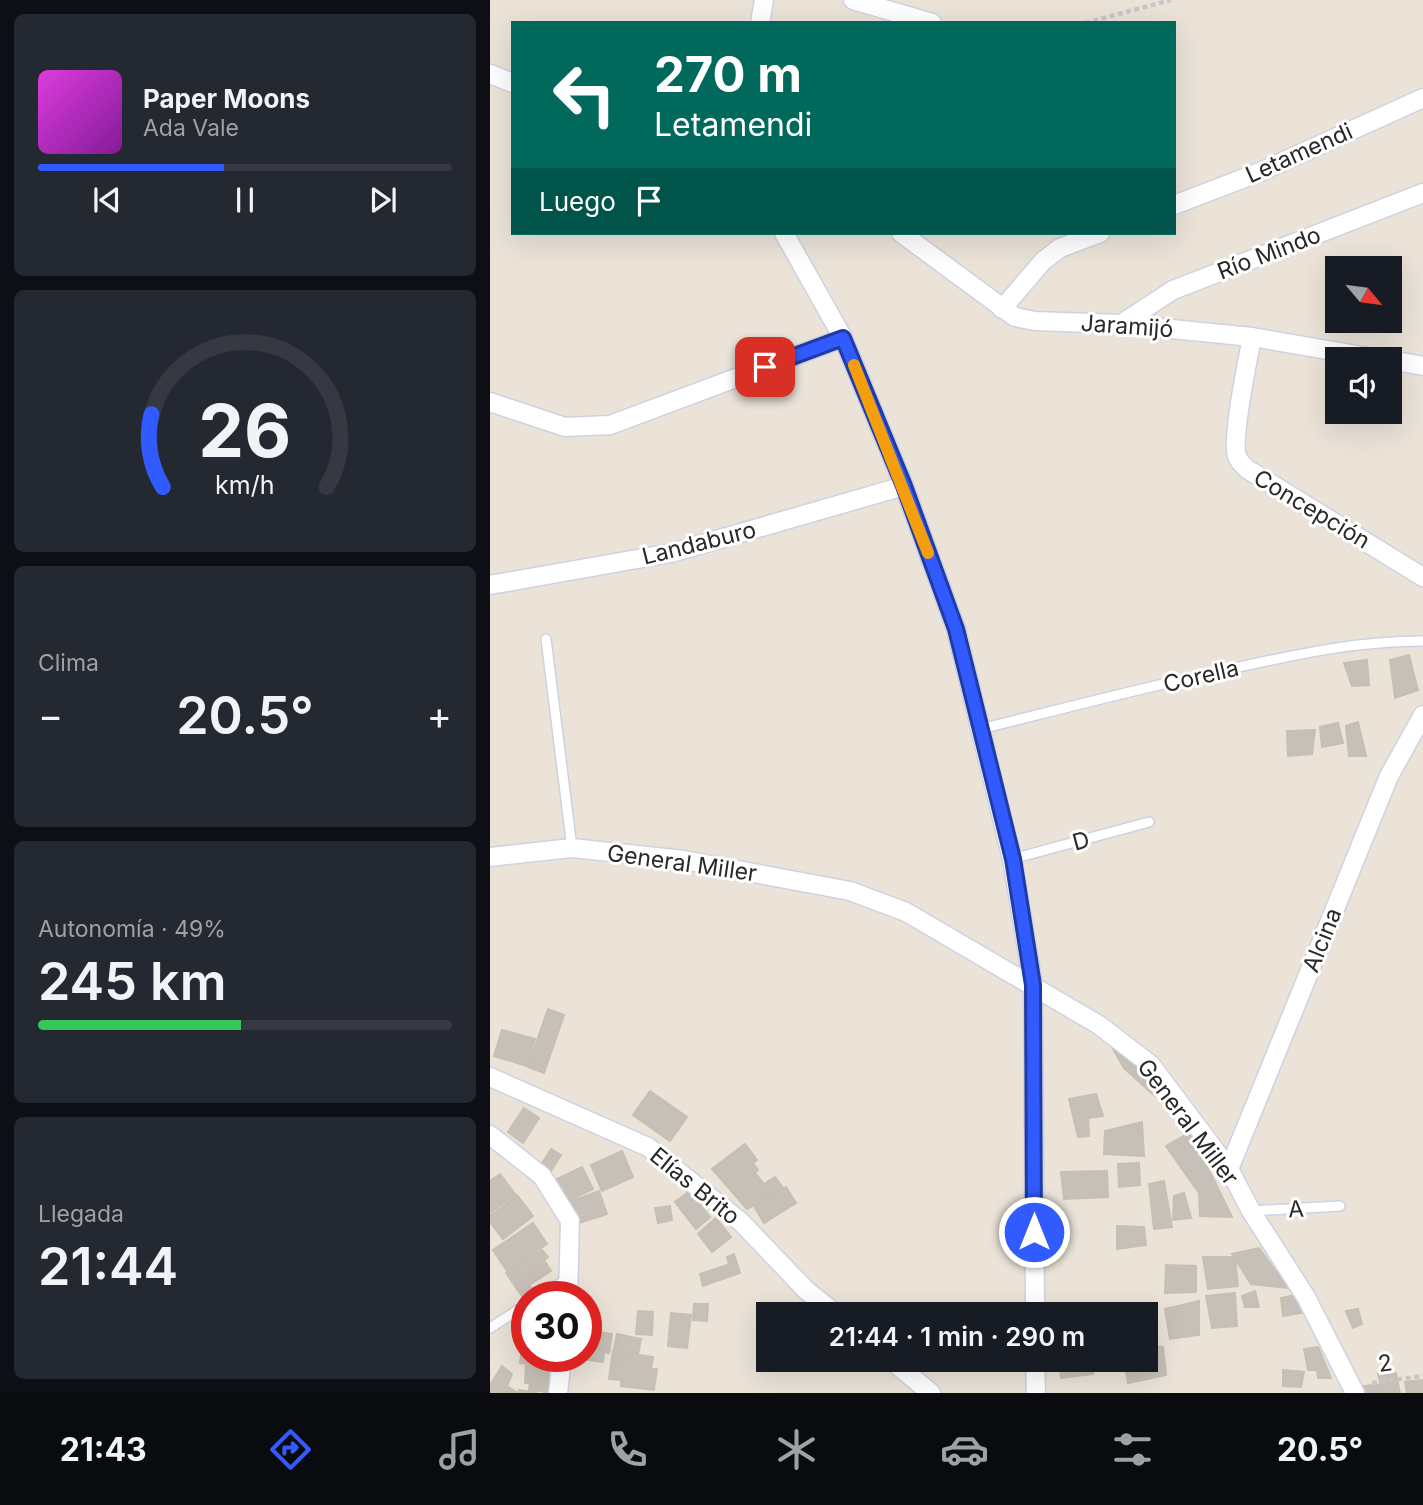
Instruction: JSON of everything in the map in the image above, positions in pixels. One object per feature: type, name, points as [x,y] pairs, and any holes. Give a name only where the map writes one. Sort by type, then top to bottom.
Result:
[{"type":"street","points":[[760,21],[764,0]]},
{"type":"street","points":[[853,0],[925,21]]},
{"type":"street","points":[[490,74],[511,82]]},
{"type":"street","name":"Letamendi","points":[[1176,204],[1260,172],[1423,98]]},
{"type":"street","name":"Río Mindo","points":[[1121,324],[1173,290],[1423,193]]},
{"type":"street","points":[[785,235],[843,338],[904,486],[956,629],[1013,859],[1033,985],[1035,1302]]},
{"type":"street","name":"Jaramijó","points":[[904,235],[1015,317],[1035,321],[1121,324],[1252,337],[1325,350]]},
{"type":"street","points":[[1002,309],[1043,261],[1060,248],[1095,235]]},
{"type":"street","name":"Concepción","points":[[1252,337],[1237,432],[1236,454],[1240,463],[1258,477],[1423,577]]},
{"type":"street","points":[[490,402],[565,427],[610,425],[843,338]]},
{"type":"street","points":[[1402,362],[1423,366]]},
{"type":"street","name":"Landaburo","points":[[490,585],[671,553],[904,486]]},
{"type":"street","name":"Alcina","points":[[1229,1169],[1389,776],[1423,715]]},
{"type":"street","name":"General Miller","points":[[490,857],[572,848],[684,860],[850,891],[906,912],[1099,1025],[1151,1065],[1229,1169],[1251,1211],[1306,1297],[1352,1390]]},
{"type":"street","name":"Elías Brito","points":[[490,1077],[648,1147],[741,1222],[806,1290],[821,1302]]},
{"type":"street","points":[[490,1135],[542,1176],[570,1221],[570,1281]]},
{"type":"street","points":[[558,1393],[560,1372]]},
{"type":"street","points":[[906,1372],[931,1393]]},
{"type":"street","points":[[1035,1372],[1036,1393]]},
{"type":"lane","points":[[546,639],[572,848]]},
{"type":"lane","name":"Corella","points":[[981,729],[1196,676],[1324,648],[1379,641],[1423,641]]},
{"type":"lane","name":"D","points":[[1013,859],[1149,822]]},
{"type":"lane","name":"A","points":[[1251,1211],[1340,1206]]},
{"type":"lane","points":[[564,1281],[570,1277]]},
{"type":"lane","points":[[490,1328],[511,1314]]},
{"type":"path","points":[[1092,21],[1171,0]]},
{"type":"path","name":"2","points":[[1352,1390],[1423,1376]]},
{"type":"building","points":[[1409,655],[1418,690],[1395,698],[1390,660]]},
{"type":"building","points":[[1367,660],[1369,685],[1352,686],[1344,663]]},
{"type":"building","points":[[1358,722],[1366,756],[1349,756],[1346,726]]},
{"type":"building","points":[[1338,723],[1343,743],[1322,747],[1320,727]]},
{"type":"building","points":[[1315,730],[1312,754],[1288,756],[1287,731]]},
{"type":"building","points":[[548,1009],[564,1015],[544,1073],[528,1067]]},
{"type":"building","points":[[502,1030],[535,1039],[527,1066],[494,1056]]},
{"type":"building","points":[[1112,1047],[1127,1047],[1168,1098],[1155,1096],[1124,1068]]},
{"type":"building","points":[[650,1091],[687,1117],[670,1141],[633,1115]]},
{"type":"building","points":[[1096,1094],[1103,1116],[1088,1118],[1089,1136],[1078,1137],[1069,1099]]},
{"type":"building","points":[[524,1108],[539,1118],[523,1143],[508,1132]]},
{"type":"building","points":[[1142,1122],[1144,1156],[1104,1154],[1105,1131]]},
{"type":"building","points":[[1189,1133],[1232,1217],[1200,1216],[1199,1193],[1166,1146]]},
{"type":"building","points":[[745,1144],[757,1160],[753,1163],[758,1170],[755,1173],[764,1184],[775,1177],[783,1188],[747,1209],[712,1169]]},
{"type":"building","points":[[551,1149],[561,1155],[551,1171],[541,1165]]},
{"type":"building","points":[[622,1151],[633,1177],[602,1191],[591,1165]]},
{"type":"building","points":[[1139,1163],[1140,1185],[1119,1187],[1118,1164]]},
{"type":"building","points":[[582,1167],[593,1189],[568,1201],[557,1179]]},
{"type":"building","points":[[1107,1171],[1108,1197],[1064,1199],[1061,1172]]},
{"type":"building","points":[[500,1174],[515,1194],[490,1213],[490,1181]]},
{"type":"building","points":[[1164,1181],[1172,1227],[1154,1229],[1149,1184]]},
{"type":"building","points":[[786,1187],[796,1203],[764,1223],[754,1206]]},
{"type":"building","points":[[599,1191],[607,1214],[576,1224],[569,1202]]},
{"type":"building","points":[[690,1191],[710,1217],[696,1229],[675,1202]]},
{"type":"building","points":[[1184,1193],[1191,1218],[1173,1220],[1174,1196]]},
{"type":"building","points":[[517,1195],[533,1216],[503,1239],[490,1222],[490,1216]]},
{"type":"building","points":[[670,1206],[672,1220],[658,1223],[655,1208]]},
{"type":"building","points":[[716,1218],[731,1237],[712,1252],[698,1234]]},
{"type":"building","points":[[533,1223],[547,1244],[507,1271],[493,1250]]},
{"type":"building","points":[[1117,1226],[1144,1227],[1146,1245],[1117,1249]]},
{"type":"building","points":[[1259,1248],[1288,1288],[1251,1284],[1232,1254]]},
{"type":"building","points":[[542,1250],[548,1257],[544,1260],[551,1271],[535,1281],[512,1281],[506,1273]]},
{"type":"building","points":[[734,1254],[740,1273],[703,1286],[700,1274],[727,1265],[729,1272],[731,1271],[727,1257]]},
{"type":"building","points":[[1203,1257],[1235,1257],[1238,1286],[1208,1289]]},
{"type":"building","points":[[1166,1265],[1196,1266],[1196,1292],[1165,1293]]},
{"type":"building","points":[[1255,1291],[1259,1307],[1245,1307],[1242,1296]]},
{"type":"building","points":[[1235,1293],[1237,1326],[1212,1328],[1206,1296]]},
{"type":"building","points":[[1295,1295],[1306,1312],[1283,1316],[1281,1298]]},
{"type":"building","points":[[1199,1301],[1199,1335],[1170,1339],[1165,1309]]},
{"type":"building","points":[[694,1304],[708,1304],[707,1321],[693,1320]]},
{"type":"building","points":[[1358,1309],[1362,1324],[1353,1328],[1346,1311]]},
{"type":"building","points":[[638,1311],[653,1312],[652,1335],[636,1334]]},
{"type":"building","points":[[671,1313],[691,1315],[687,1348],[668,1346]]},
{"type":"building","points":[[602,1332],[612,1334],[609,1353],[604,1352],[603,1362]]},
{"type":"building","points":[[617,1334],[641,1339],[638,1354],[614,1349]]},
{"type":"building","points":[[1158,1347],[1163,1347],[1166,1375],[1128,1383],[1126,1372],[1158,1372]]},
{"type":"building","points":[[1318,1347],[1331,1378],[1318,1378],[1317,1370],[1308,1370],[1304,1349]]},
{"type":"building","points":[[613,1351],[653,1357],[651,1369],[657,1369],[654,1390],[621,1386],[621,1380],[609,1379]]},
{"type":"building","points":[[502,1366],[512,1374],[507,1386],[518,1393],[490,1393],[490,1385]]},
{"type":"building","points":[[1283,1370],[1304,1372],[1301,1387],[1283,1386]]},
{"type":"building","points":[[526,1372],[549,1372],[547,1392],[529,1390],[530,1383],[525,1383]]},
{"type":"building","points":[[1060,1372],[1093,1372],[1093,1374],[1061,1378]]},
{"type":"building","points":[[1396,1373],[1400,1393],[1383,1393],[1378,1374]]},
{"type":"building","points":[[1423,1380],[1423,1393],[1407,1393],[1405,1382]]},
{"type":"building","points":[[1381,1384],[1381,1393],[1365,1393],[1363,1386]]},
{"type":"slow traffic","points":[[854,365],[904,486],[928,553]]},
{"type":"route","points":[[765,367],[843,338],[904,486],[956,629],[1013,859],[1033,985],[1034,1232]]}]
